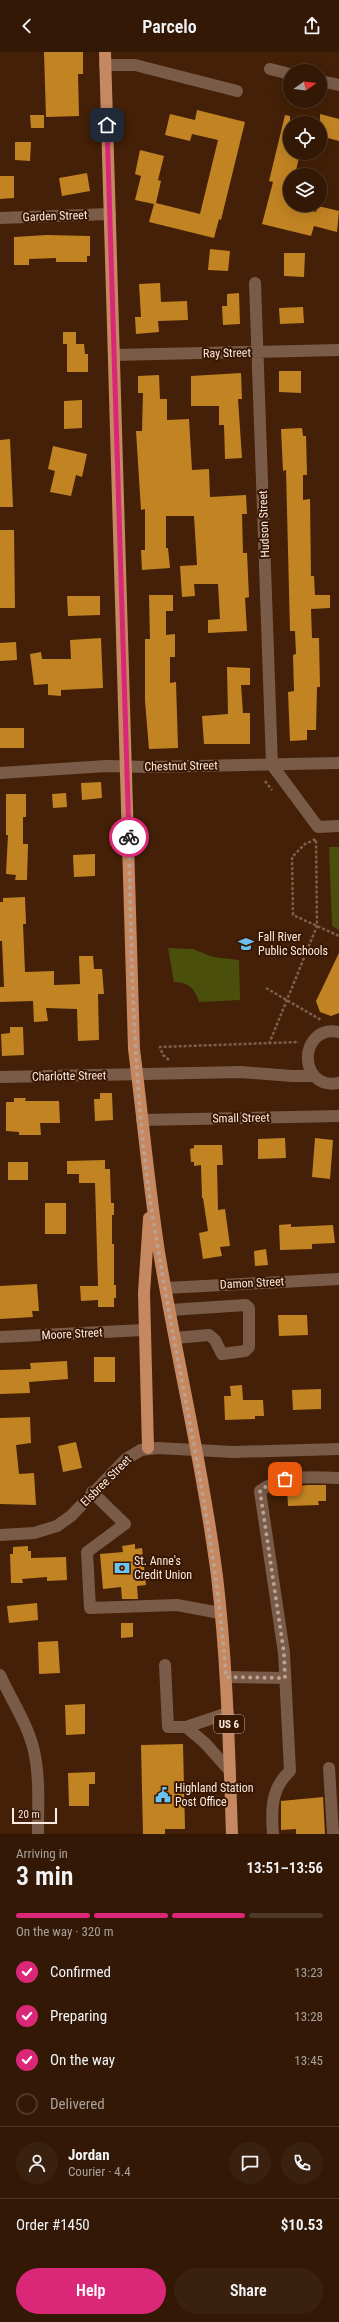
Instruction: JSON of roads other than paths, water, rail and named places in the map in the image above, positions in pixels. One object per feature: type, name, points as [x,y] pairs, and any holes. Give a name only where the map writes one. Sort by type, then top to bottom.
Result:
[{"type":"main road","name":"US 6","points":[[105,52],[127,767],[134,1049],[150,1195],[214,1554],[226,1677],[232,1834]]},
{"type":"main road","points":[[148,1448],[144,1293],[150,1195]]},
{"type":"street","points":[[105,65],[135,65],[237,91]]},
{"type":"street","points":[[270,69],[283,72]]},
{"type":"street","points":[[327,82],[339,85]]},
{"type":"street","name":"Garden Street","points":[[0,218],[110,214]]},
{"type":"street","name":"Hudson Street","points":[[255,283],[259,353],[272,765]]},
{"type":"street","name":"Ray Street","points":[[114,355],[259,353],[339,350]]},
{"type":"street","name":"Chestnut Street","points":[[0,773],[106,766],[127,767],[339,763]]},
{"type":"street","points":[[272,765],[318,827],[339,826]]},
{"type":"street","points":[[314,1076],[307,1061],[311,1044],[324,1033],[339,1032]]},
{"type":"street","name":"Charlotte Street","points":[[0,1077],[241,1072],[292,1076],[314,1076],[325,1082],[339,1083]]},
{"type":"street","name":"Small Street","points":[[142,1120],[339,1116]]},
{"type":"street","name":"Damon Street","points":[[166,1288],[339,1279]]},
{"type":"street","points":[[170,1310],[246,1305],[248,1308],[249,1347],[245,1351],[222,1354],[214,1340],[209,1335],[175,1338]]},
{"type":"street","name":"Moore Street","points":[[0,1337],[144,1330]]},
{"type":"street","name":"Elsbree Street","points":[[0,1535],[34,1533],[57,1526],[71,1516],[92,1492],[126,1459],[134,1453],[148,1448],[196,1451],[339,1450]]},
{"type":"street","points":[[273,1834],[271,1808],[273,1797],[281,1780],[290,1770],[284,1653],[260,1491],[271,1483],[285,1479],[339,1478]]},
{"type":"street","points":[[92,1492],[125,1524],[87,1552],[90,1608],[172,1605],[188,1606],[220,1613]]},
{"type":"street","points":[[165,1665],[168,1727],[186,1727],[228,1713]]},
{"type":"street","points":[[0,1675],[27,1731],[34,1750],[37,1771],[38,1834]]},
{"type":"street","points":[[226,1677],[285,1678]]},
{"type":"street","points":[[186,1727],[205,1743],[230,1771]]},
{"type":"street","points":[[329,1768],[333,1834]]},
{"type":"place","name":"Fall River Public Schools","points":[[246,944]]},
{"type":"place","name":"St. Anne's Credit Union","points":[[122,1568]]},
{"type":"place","name":"Highland Station Post Office","points":[[163,1795]]}]
